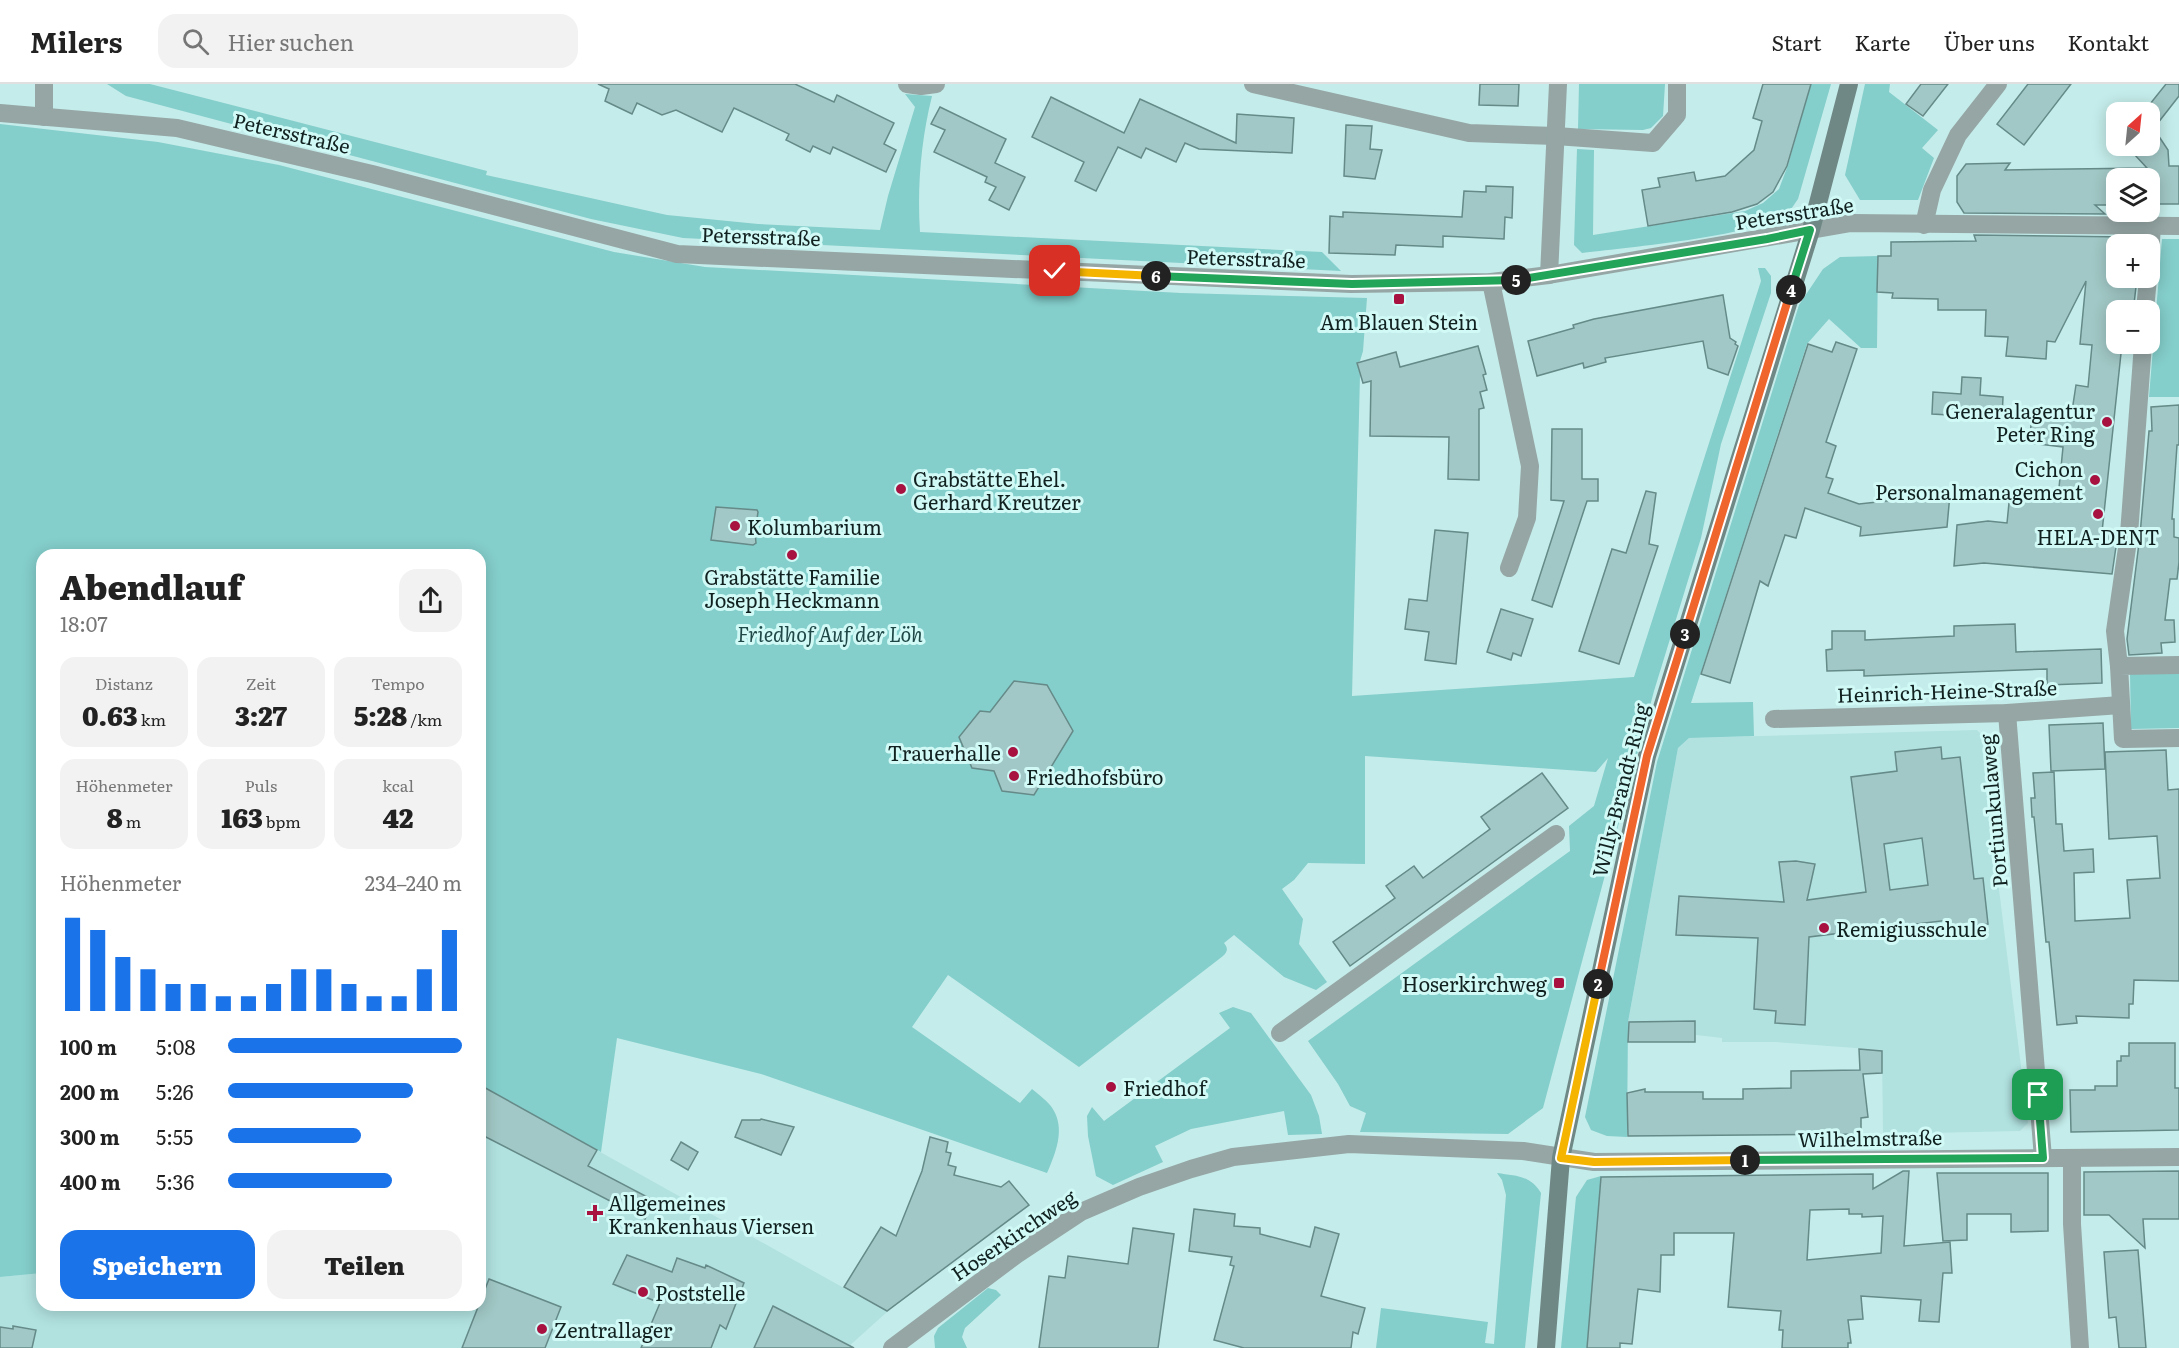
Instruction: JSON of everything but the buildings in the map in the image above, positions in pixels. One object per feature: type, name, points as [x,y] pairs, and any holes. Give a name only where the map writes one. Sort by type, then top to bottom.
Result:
[{"type":"main road","name":"Willy-Brandt-Ring","points":[[1546,1348],[1561,1158],[1647,756],[1810,230],[1849,84]]},
{"type":"street","points":[[44,84],[44,117]]},
{"type":"street","points":[[907,84],[936,84]]},
{"type":"street","points":[[1254,84],[1469,134],[1556,136],[1653,143],[1677,115],[1677,84]]},
{"type":"street","points":[[1549,275],[1558,84]]},
{"type":"street","points":[[1924,225],[1932,190],[1958,135],[1998,84]]},
{"type":"street","name":"Petersstraße","points":[[0,112],[177,128],[372,174],[677,254],[1352,284],[1491,282],[1549,275],[1851,223],[2179,226]]},
{"type":"street","points":[[2151,234],[2152,226]]},
{"type":"street","points":[[1491,282],[1530,466],[1527,518],[1509,568]]},
{"type":"street","points":[[2142,354],[2129,534],[2115,632],[2123,739],[2179,738]]},
{"type":"street","points":[[2119,666],[2179,665]]},
{"type":"street","name":"Heinrich-Heine-Straße","points":[[1774,719],[2007,713],[2121,705]]},
{"type":"street","name":"Portiunkulaweg","points":[[2007,713],[2043,1158]]},
{"type":"street","points":[[1280,1033],[1556,834]]},
{"type":"street","name":"Hoserkirchweg","points":[[897,1347],[1016,1255],[1081,1212],[1139,1187],[1233,1157],[1349,1144],[1523,1151],[1561,1158]]},
{"type":"street","name":"Wilhelmstraße","points":[[1561,1158],[1594,1162],[2179,1157]]},
{"type":"street","points":[[2072,1158],[2072,1224],[2080,1348]]},
{"type":"shaded area","name":"Remigiusschule","points":[[1977,730],[1986,739],[1995,857],[2028,1123],[2020,1131],[1883,1134],[1882,1050],[1776,1042],[1722,1042],[1722,1038],[1696,1035],[1695,1021],[1628,1022],[1678,748],[1689,738]]},
{"type":"shaded area","name":"Allgemeines Krankenhaus Viersen","points":[[486,1088],[887,1312],[847,1348],[0,1348],[0,1277],[36,1274],[36,1311],[486,1311]]},
{"type":"green space","points":[[107,84],[150,84],[487,171],[486,175],[667,215],[758,224],[880,230],[915,107],[905,94],[932,96],[921,164],[920,232],[1322,252],[1341,271],[683,238],[591,219],[126,96]]},
{"type":"green space","points":[[1579,84],[1665,84],[1663,116],[1651,128],[1643,130],[1578,129]]},
{"type":"green space","points":[[1811,84],[1831,84],[1798,199],[1787,213],[1772,221],[1749,228],[1690,240],[1582,253],[1574,245],[1577,149],[1594,150],[1593,235],[1745,211],[1763,203],[1779,189]]},
{"type":"green space","points":[[1865,84],[1890,84],[1889,92],[1938,130],[1922,148],[1934,158],[1918,200],[1860,200],[1845,175]]},
{"type":"green space","name":"Friedhof Auf der Löh","points":[[0,124],[158,142],[279,165],[614,252],[705,267],[1181,293],[1367,298],[1363,351],[1357,363],[1360,375],[1352,696],[1634,677],[1761,281],[1758,268],[1765,268],[1771,276],[1771,293],[1721,444],[1701,538],[1654,691],[1543,1108],[1508,1134],[1360,1132],[1366,1113],[1350,1106],[1338,1084],[1308,1041],[1570,851],[1569,826],[1594,806],[1608,758],[1596,772],[1365,756],[1365,864],[1308,863],[1294,880],[1282,889],[1303,919],[1299,944],[1327,982],[1316,990],[1284,977],[1234,935],[1224,943],[1227,950],[1223,956],[1079,1067],[948,975],[912,1027],[1020,1103],[1032,1089],[1048,1103],[1055,1113],[1059,1130],[1054,1156],[1047,1173],[761,1074],[617,1038],[601,1152],[486,1088],[486,549],[36,549],[36,1274],[0,1277]]},
{"type":"green space","points":[[2162,239],[2179,239],[2179,397],[2149,397],[2153,354],[2160,354],[2160,300],[2157,300],[2158,288],[2160,288]]},
{"type":"green space","points":[[1878,256],[1877,348],[1861,348],[1829,319],[1807,344],[1691,703],[1753,702],[1754,736],[1689,738],[1678,748],[1628,1022],[1627,1137],[1607,1136],[1591,1130],[1585,1117],[1657,762],[1799,305],[1823,269],[1840,257]]},
{"type":"green space","points":[[2179,672],[2179,728],[2131,729],[2130,673]]},
{"type":"green space","points":[[1233,1007],[1251,1013],[1311,1095],[1319,1116],[1322,1134],[1288,1135],[1284,1111],[1191,1129],[1155,1146],[1163,1162],[1113,1185],[1096,1176],[1088,1136],[1087,1116],[1092,1107],[1104,1121],[1230,1028],[1219,1013]]},
{"type":"green space","points":[[1497,1173],[1527,1180],[1541,1193],[1525,1348],[1376,1348],[1381,1308],[1488,1322],[1485,1343],[1494,1344],[1506,1195],[1502,1180]]},
{"type":"green space","points":[[1601,1176],[1587,1348],[1561,1348],[1576,1197],[1587,1180]]},
{"type":"green space","points":[[988,1288],[996,1290],[1001,1295],[965,1328],[962,1337],[967,1348],[935,1348],[934,1336],[938,1328]]},
{"type":"place","name":"Am Blauen Stein","points":[[1399,299]]},
{"type":"place","name":"Generalagentur Peter Ring","points":[[2107,422]]},
{"type":"place","name":"Cichon Personalmanagement","points":[[2095,480]]},
{"type":"place","name":"Grabstätte Ehel. Gerhard Kreutzer","points":[[901,489]]},
{"type":"place","name":"HELA-DENT","points":[[2098,514]]},
{"type":"place","name":"Kolumbarium","points":[[735,526]]},
{"type":"place","name":"Grabstätte Familie Joseph Heckmann","points":[[792,555]]},
{"type":"place","name":"Trauerhalle","points":[[1013,752]]},
{"type":"place","name":"Friedhofsbüro","points":[[1014,776]]},
{"type":"place","name":"Remigiusschule","points":[[1824,928]]},
{"type":"place","name":"Hoserkirchweg","points":[[1559,983]]},
{"type":"place","name":"Friedhof","points":[[1111,1087]]},
{"type":"place","name":"Allgemeines Krankenhaus Viersen","points":[[595,1213]]},
{"type":"place","name":"Poststelle","points":[[643,1292]]},
{"type":"place","name":"Zentrallager","points":[[542,1329]]},
{"type":"route","points":[[1055,271],[1352,284],[1491,282],[1549,275],[1810,230],[1647,756],[1561,1158],[1594,1162],[2043,1158],[2038,1095]]}]
